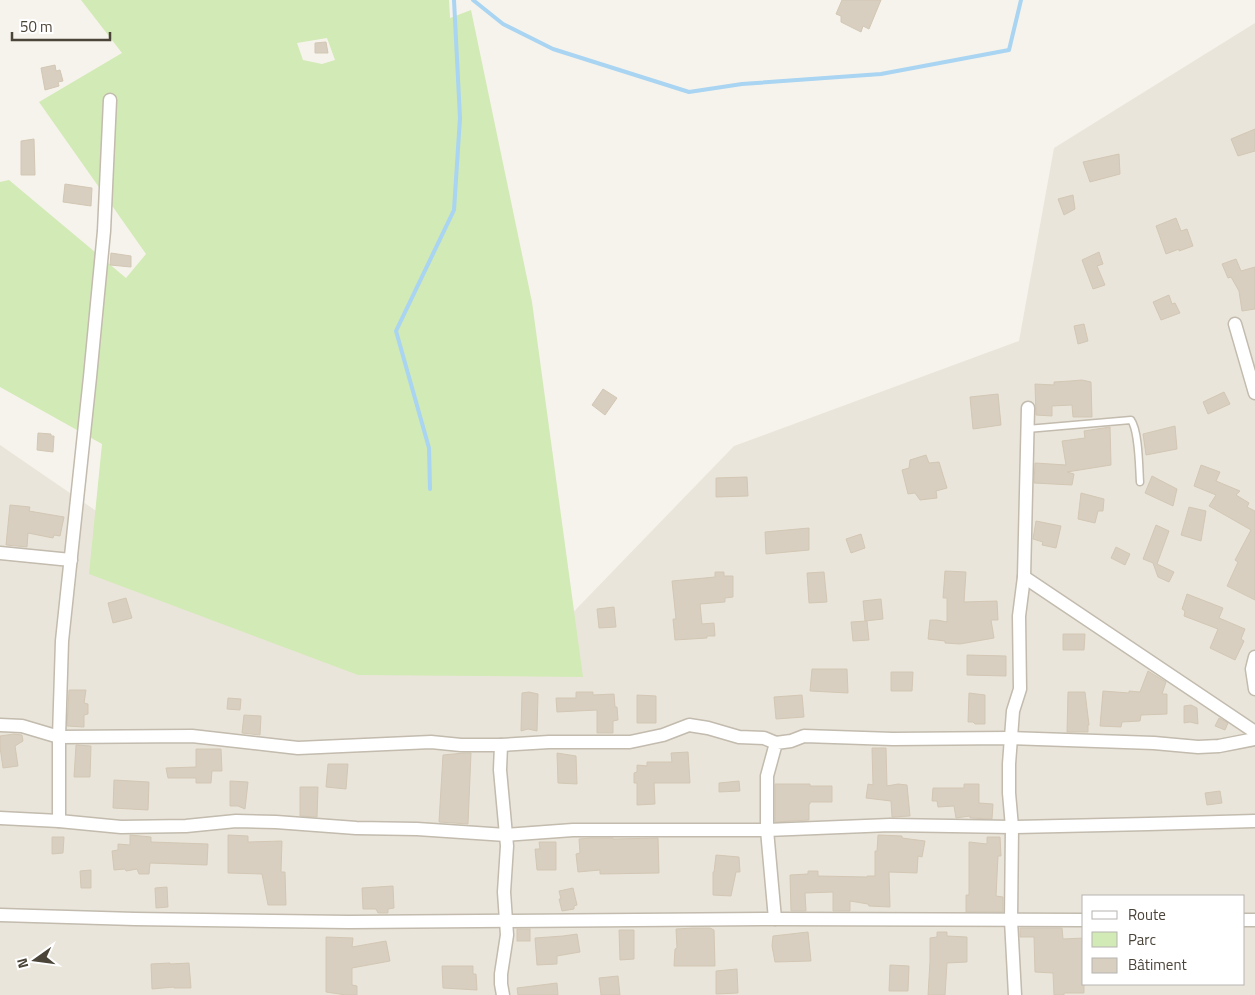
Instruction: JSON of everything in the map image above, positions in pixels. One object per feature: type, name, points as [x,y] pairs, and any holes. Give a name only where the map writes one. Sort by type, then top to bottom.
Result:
[{"type":"street","points":[[59,821],[62,642],[104,231],[110,100]]},
{"type":"street","points":[[1235,324],[1251,367],[1255,394]]},
{"type":"street","points":[[1015,995],[1011,920],[1012,826],[1009,793],[1010,738],[1013,711],[1020,689],[1019,616],[1024,576],[1028,408]]},
{"type":"street","points":[[0,553],[71,560]]},
{"type":"street","points":[[1024,576],[1255,732]]},
{"type":"street","points":[[1255,657],[1252,669],[1255,689]]},
{"type":"street","points":[[0,725],[22,726],[59,737],[192,736],[298,748],[431,742],[461,745],[630,742],[663,735],[689,725],[708,728],[739,738],[764,738],[776,743],[791,741],[804,736],[893,739],[1010,738],[1154,743],[1198,747],[1219,746],[1255,739]]},
{"type":"street","points":[[775,920],[767,830],[767,776],[776,743]]},
{"type":"street","points":[[501,745],[500,770],[507,846],[504,892],[507,935],[501,974],[503,995]]},
{"type":"street","points":[[0,818],[121,827],[186,826],[236,821],[268,822],[506,835],[573,830],[767,830],[890,825],[1012,826],[1255,821]]},
{"type":"street","points":[[0,915],[349,922],[1082,920]]},
{"type":"lane","points":[[1027,429],[1131,420],[1135,425],[1140,482]]},
{"type":"shaded area","points":[[1255,23],[1255,995],[0,995],[0,445],[223,598],[555,631],[734,446],[1019,341],[1054,148]]},
{"type":"green space","points":[[81,0],[449,0],[450,18],[471,10],[532,302],[583,677],[358,675],[89,574],[102,444],[0,387],[0,182],[9,180],[126,278],[146,254],[39,102],[122,53]],"holes":[[[327,38],[335,60],[322,64],[303,60],[297,43]]]},
{"type":"building","points":[[842,0],[881,0],[869,29],[863,26],[861,32],[841,22],[841,16],[836,14]]},
{"type":"building","points":[[326,42],[328,53],[315,53],[315,43]]},
{"type":"building","points":[[55,65],[56,71],[60,70],[63,81],[58,82],[59,86],[45,90],[41,68]]},
{"type":"building","points":[[1255,129],[1255,151],[1238,156],[1231,139]]},
{"type":"building","points":[[34,139],[35,175],[21,175],[21,141]]},
{"type":"building","points":[[1119,154],[1120,174],[1090,182],[1083,162]]},
{"type":"building","points":[[65,184],[92,188],[91,206],[63,202]]},
{"type":"building","points":[[1073,195],[1075,209],[1064,215],[1058,199]]},
{"type":"building","points":[[1176,218],[1181,231],[1187,229],[1193,246],[1166,254],[1156,226]]},
{"type":"building","points":[[1099,252],[1103,264],[1097,266],[1105,285],[1093,289],[1082,260]]},
{"type":"building","points":[[111,253],[131,256],[131,267],[110,265]]},
{"type":"building","points":[[1236,259],[1241,271],[1255,267],[1255,309],[1242,311],[1239,291],[1231,277],[1228,278],[1222,264]]},
{"type":"building","points":[[1169,295],[1172,304],[1175,303],[1180,313],[1161,320],[1153,302]]},
{"type":"building","points":[[1084,324],[1088,341],[1078,344],[1074,326]]},
{"type":"building","points":[[1082,380],[1091,382],[1092,417],[1073,417],[1072,405],[1052,406],[1052,416],[1036,415],[1035,384],[1054,385],[1054,382]]},
{"type":"building","points":[[603,389],[617,398],[605,415],[592,405]]},
{"type":"building","points":[[1224,392],[1230,404],[1208,414],[1203,402]]},
{"type":"building","points":[[998,394],[1001,425],[973,429],[970,397]]},
{"type":"building","points":[[1175,426],[1177,449],[1146,455],[1143,434]]},
{"type":"building","points":[[1110,427],[1111,465],[1067,472],[1074,474],[1072,485],[1034,483],[1035,463],[1066,465],[1062,441],[1085,438],[1084,431]]},
{"type":"building","points":[[38,433],[54,436],[53,452],[37,450]]},
{"type":"building","points":[[926,455],[929,463],[939,462],[947,488],[936,491],[937,498],[920,500],[915,493],[908,494],[902,470],[909,468],[910,460]]},
{"type":"building","points":[[1201,465],[1220,472],[1216,481],[1240,491],[1236,495],[1249,503],[1247,507],[1255,511],[1255,600],[1227,586],[1238,562],[1235,560],[1251,530],[1209,506],[1216,495],[1194,486]]},
{"type":"building","points":[[1152,476],[1177,489],[1173,506],[1145,493]]},
{"type":"building","points":[[747,477],[748,496],[716,497],[716,478]]},
{"type":"building","points":[[1081,493],[1104,499],[1103,511],[1098,511],[1095,523],[1078,519]]},
{"type":"building","points":[[10,505],[30,507],[29,511],[64,517],[60,536],[54,535],[53,538],[28,533],[27,547],[6,545]]},
{"type":"building","points":[[1189,507],[1206,511],[1201,541],[1181,535]]},
{"type":"building","points":[[1036,521],[1061,526],[1056,548],[1042,545],[1043,542],[1033,539]]},
{"type":"building","points":[[1156,525],[1169,531],[1157,564],[1174,572],[1169,582],[1158,577],[1153,563],[1143,559]]},
{"type":"building","points":[[809,528],[809,550],[766,554],[765,532]]},
{"type":"building","points":[[861,534],[865,548],[851,553],[846,539]]},
{"type":"building","points":[[1116,547],[1130,554],[1125,565],[1111,558]]},
{"type":"building","points":[[945,571],[966,572],[964,602],[997,601],[998,620],[991,620],[994,638],[960,644],[928,639],[930,620],[947,622],[947,598],[943,598]]},
{"type":"building","points":[[715,572],[724,572],[724,576],[733,576],[733,597],[725,598],[725,602],[700,604],[702,624],[714,623],[715,636],[675,640],[673,619],[676,619],[672,581],[715,577]]},
{"type":"building","points":[[824,572],[827,602],[809,603],[807,573]]},
{"type":"building","points":[[1187,594],[1223,608],[1219,618],[1245,629],[1241,639],[1244,641],[1235,660],[1210,648],[1218,629],[1184,616],[1185,611],[1182,609]]},
{"type":"building","points":[[126,598],[132,618],[113,623],[108,603]]},
{"type":"building","points":[[881,599],[883,619],[865,621],[863,601]]},
{"type":"building","points":[[614,607],[616,627],[599,628],[597,609]]},
{"type":"building","points":[[867,621],[869,640],[853,641],[851,622]]},
{"type":"building","points":[[1063,634],[1085,634],[1084,650],[1063,650]]},
{"type":"building","points":[[967,655],[1006,656],[1006,676],[967,675]]},
{"type":"building","points":[[812,669],[847,669],[848,693],[810,691]]},
{"type":"building","points":[[1148,671],[1166,682],[1162,694],[1167,694],[1167,714],[1141,715],[1140,721],[1122,722],[1121,727],[1100,726],[1103,691],[1140,692]]},
{"type":"building","points":[[891,672],[913,672],[912,691],[891,691]]},
{"type":"building","points":[[69,690],[86,690],[84,703],[88,704],[88,714],[84,715],[84,727],[67,726]]},
{"type":"building","points":[[576,692],[593,692],[593,695],[614,694],[618,720],[613,721],[613,733],[597,733],[597,710],[557,712],[556,698],[576,698]]},
{"type":"building","points":[[1068,692],[1085,692],[1089,725],[1088,732],[1067,732]]},
{"type":"building","points":[[522,693],[538,694],[537,731],[528,729],[521,731]]},
{"type":"building","points":[[969,693],[985,695],[985,724],[968,722]]},
{"type":"building","points":[[637,695],[656,696],[656,723],[637,723]]},
{"type":"building","points":[[802,695],[804,717],[776,719],[774,697]]},
{"type":"building","points":[[228,698],[241,699],[240,710],[227,709]]},
{"type":"building","points":[[1191,705],[1197,708],[1198,724],[1184,723],[1184,706]]},
{"type":"building","points":[[244,715],[261,716],[260,735],[242,733]]},
{"type":"building","points":[[1219,718],[1228,723],[1225,730],[1215,726]]},
{"type":"building","points":[[22,735],[23,741],[15,746],[18,766],[3,768],[0,736]]},
{"type":"building","points":[[76,745],[91,746],[90,777],[74,777]]},
{"type":"building","points":[[872,748],[886,748],[887,786],[907,785],[910,816],[892,817],[891,801],[866,798],[868,784],[873,785]]},
{"type":"building","points":[[196,749],[221,749],[222,771],[212,771],[211,783],[196,783],[196,778],[168,778],[166,768],[196,767]]},
{"type":"building","points":[[688,752],[690,783],[654,783],[655,804],[637,805],[637,783],[634,783],[634,773],[637,772],[637,765],[647,766],[647,762],[672,762],[671,753]]},
{"type":"building","points":[[471,753],[468,824],[439,822],[443,755]]},
{"type":"building","points":[[557,753],[576,756],[577,784],[558,783]]},
{"type":"building","points":[[328,764],[348,764],[346,789],[326,787]]},
{"type":"building","points":[[114,780],[149,782],[148,810],[113,808]]},
{"type":"building","points":[[230,781],[248,782],[245,809],[238,806],[230,806]]},
{"type":"building","points":[[739,781],[740,791],[719,792],[719,783]]},
{"type":"building","points":[[775,784],[832,786],[832,802],[810,802],[809,820],[775,822]]},
{"type":"building","points":[[964,784],[979,784],[979,803],[993,804],[992,819],[970,818],[970,816],[956,818],[954,806],[938,807],[937,801],[932,801],[933,788],[964,788]]},
{"type":"building","points":[[300,787],[318,787],[317,817],[300,816]]},
{"type":"building","points":[[1220,791],[1222,803],[1207,805],[1205,793]]},
{"type":"building","points":[[130,835],[151,837],[151,842],[208,844],[207,865],[150,863],[149,874],[139,874],[137,869],[126,871],[125,869],[114,870],[112,851],[118,850],[118,844],[130,845]]},
{"type":"building","points":[[228,835],[248,836],[248,842],[282,841],[281,872],[285,872],[286,905],[268,905],[262,874],[228,873]]},
{"type":"building","points":[[878,835],[902,836],[902,838],[925,841],[922,857],[918,856],[917,873],[889,872],[890,907],[869,906],[868,904],[850,901],[850,911],[833,911],[833,892],[805,893],[806,911],[791,911],[790,875],[808,874],[808,871],[818,871],[818,876],[875,876],[875,851],[877,851]]},
{"type":"building","points":[[52,837],[64,837],[63,853],[52,854]]},
{"type":"building","points":[[987,837],[1000,837],[1001,856],[998,856],[996,896],[1003,897],[1003,912],[966,912],[966,895],[969,895],[969,842],[987,844]]},
{"type":"building","points":[[658,838],[659,873],[600,874],[600,870],[578,872],[576,854],[580,853],[579,839]]},
{"type":"building","points":[[539,842],[556,842],[556,870],[537,870],[535,849],[540,849]]},
{"type":"building","points":[[716,855],[739,857],[740,872],[736,872],[731,896],[713,895],[713,872]]},
{"type":"building","points":[[91,870],[91,888],[81,888],[80,871]]},
{"type":"building","points":[[393,886],[394,908],[388,909],[388,913],[378,913],[376,909],[363,909],[362,888]]},
{"type":"building","points":[[167,887],[168,907],[156,908],[155,888]]},
{"type":"building","points":[[573,888],[577,905],[574,906],[574,909],[562,911],[559,891]]},
{"type":"building","points":[[710,928],[714,930],[715,966],[674,966],[675,949],[677,948],[676,929]]},
{"type":"building","points":[[1020,928],[1062,928],[1063,939],[1082,938],[1082,985],[1084,985],[1084,993],[1054,995],[1053,973],[1035,972],[1034,937],[1020,937]]},
{"type":"building","points":[[517,929],[530,929],[530,941],[517,941]]},
{"type":"building","points":[[619,930],[634,930],[634,959],[620,960]]},
{"type":"building","points":[[808,932],[811,961],[775,962],[772,946],[773,936]]},
{"type":"building","points":[[937,932],[947,932],[947,936],[967,937],[967,962],[947,963],[945,995],[928,995],[930,938],[937,937]]},
{"type":"building","points":[[577,934],[580,952],[557,956],[557,964],[537,965],[535,938]]},
{"type":"building","points":[[326,937],[353,938],[352,947],[386,941],[390,961],[352,968],[352,985],[357,986],[357,995],[326,992]]},
{"type":"building","points":[[189,963],[191,988],[152,989],[151,964]]},
{"type":"building","points":[[890,965],[909,966],[908,991],[889,991]]},
{"type":"building","points":[[442,966],[473,966],[473,974],[476,974],[477,990],[443,988]]},
{"type":"building","points":[[737,969],[738,993],[716,994],[716,971]]},
{"type":"building","points":[[618,976],[620,995],[601,995],[599,978]]},
{"type":"building","points":[[557,983],[558,995],[518,995],[517,988]]},
{"type":"waterway","points":[[430,489],[429,448],[396,331],[454,210],[460,118],[454,0]]},
{"type":"waterway","points":[[473,0],[503,24],[553,49],[689,92],[742,84],[881,74],[1009,50],[1021,0]]}]
